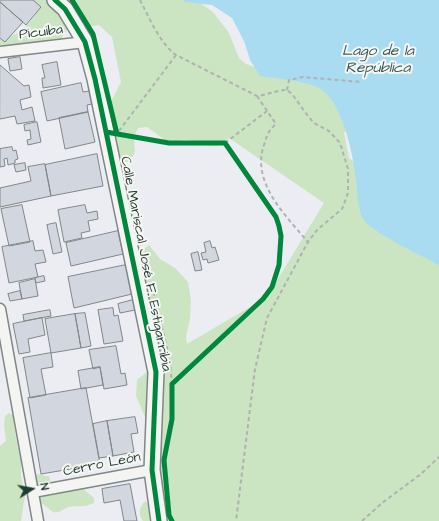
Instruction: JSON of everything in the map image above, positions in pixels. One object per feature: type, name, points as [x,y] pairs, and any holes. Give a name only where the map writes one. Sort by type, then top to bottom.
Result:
[{"type":"street","name":"Calle Mariscal José F. Estigarribia","points":[[55,0],[65,9],[85,42],[95,79],[113,131],[156,372],[152,470],[159,521]]},
{"type":"street","name":"Picuiba","points":[[0,52],[85,42]]},
{"type":"street","points":[[0,309],[38,521]]},
{"type":"street","name":"Cerro León","points":[[33,492],[152,470]]},
{"type":"path","points":[[140,0],[169,50],[257,96],[276,124],[268,131],[261,154],[262,177],[270,194],[308,242]]},
{"type":"path","points":[[123,136],[113,131],[176,55]]},
{"type":"path","points":[[287,90],[289,80],[303,76],[361,82]]},
{"type":"path","points":[[257,96],[287,90]]},
{"type":"path","points":[[236,521],[255,369],[267,318],[308,242],[317,230],[342,209],[348,193],[348,169],[340,143],[329,131],[314,123],[292,94],[287,90]]},
{"type":"path","points":[[217,143],[225,143],[267,111]]},
{"type":"path","points":[[225,143],[230,149]]},
{"type":"path","points":[[172,391],[172,384],[178,379]]},
{"type":"path","points":[[362,521],[382,503],[421,474],[439,457]]},
{"type":"green space","points":[[26,0],[196,0],[213,12],[229,33],[239,58],[246,64],[262,70],[330,83],[346,131],[344,133],[349,158],[439,231],[439,521],[160,521],[150,429],[136,396],[137,380],[149,370],[137,255],[149,245],[160,259],[175,268],[188,282],[191,300],[190,319],[186,336],[187,344],[267,297],[324,203],[229,138],[224,143],[214,146],[186,140],[169,143],[147,127],[138,128],[134,137],[134,154],[130,161],[122,163],[115,157],[108,108],[121,82],[112,37],[99,25],[86,27],[78,23],[70,25],[61,39],[54,44],[0,55],[0,39],[16,34],[28,24],[35,15],[33,7]]},
{"type":"green space","points":[[9,413],[13,415],[21,460],[21,477],[25,495],[21,521],[0,521],[0,446],[6,441],[4,424],[5,416]]},
{"type":"green space","points":[[41,474],[49,476],[51,484],[82,488],[94,498],[94,503],[68,507],[59,512],[53,512],[38,500],[34,475]]},
{"type":"green space","points":[[145,501],[151,508],[155,521],[143,521],[140,516],[141,506]]},
{"type":"water","name":"Lago de la República","points":[[183,0],[439,0],[439,265],[409,250],[375,230],[362,217],[348,139],[339,114],[327,94],[319,88],[305,83],[260,76],[250,60],[244,41],[232,18],[212,5],[185,2]]},
{"type":"building","points":[[0,0],[33,0],[41,7],[26,25],[0,2]]},
{"type":"building","points":[[0,2],[23,22],[5,42],[0,38]]},
{"type":"building","points":[[20,57],[22,69],[10,71],[8,59]]},
{"type":"building","points":[[57,62],[61,85],[43,88],[42,78],[45,78],[42,65]]},
{"type":"building","points":[[0,65],[24,86],[29,85],[31,97],[20,100],[22,110],[32,107],[35,121],[17,124],[15,116],[0,119]]},
{"type":"building","points":[[81,83],[83,92],[89,91],[92,104],[87,105],[88,112],[47,121],[41,92]]},
{"type":"building","points":[[88,112],[95,142],[65,149],[59,118]]},
{"type":"building","points":[[37,122],[41,142],[28,145],[27,140],[31,139],[30,130],[25,131],[24,125]]},
{"type":"building","points":[[12,147],[13,151],[16,150],[18,159],[15,160],[15,163],[8,165],[7,158],[4,159],[5,166],[0,167],[0,149]]},
{"type":"building","points":[[97,154],[103,186],[51,196],[45,165]]},
{"type":"building","points":[[25,163],[26,170],[16,172],[14,165]]},
{"type":"building","points":[[45,164],[51,196],[0,207],[0,188],[31,181],[28,167]]},
{"type":"building","points":[[22,205],[30,242],[9,246],[1,209]]},
{"type":"building","points":[[85,205],[87,213],[97,211],[98,219],[88,221],[90,231],[81,233],[82,238],[64,242],[58,210]]},
{"type":"building","points":[[56,223],[62,252],[53,254],[47,225]]},
{"type":"building","points":[[118,231],[123,254],[71,266],[66,243]]},
{"type":"building","points":[[33,241],[35,251],[43,250],[46,262],[35,264],[38,277],[9,283],[2,247]]},
{"type":"building","points":[[210,241],[212,248],[215,247],[219,260],[208,263],[207,259],[203,260],[201,253],[206,252],[204,243]]},
{"type":"building","points":[[198,252],[202,270],[195,271],[191,254]]},
{"type":"building","points":[[126,265],[132,294],[74,308],[68,277]]},
{"type":"building","points":[[44,276],[45,281],[36,283],[35,278]]},
{"type":"building","points":[[35,279],[38,296],[22,299],[19,283]]},
{"type":"building","points":[[20,291],[22,299],[10,301],[8,294]]},
{"type":"building","points":[[133,300],[135,310],[120,313],[118,304]]},
{"type":"building","points":[[113,308],[114,316],[118,315],[123,341],[104,344],[98,310]]},
{"type":"building","points":[[50,310],[51,316],[24,321],[23,315]]},
{"type":"building","points":[[85,313],[91,346],[81,348],[75,314]]},
{"type":"building","points":[[75,314],[81,348],[51,353],[45,319]]},
{"type":"building","points":[[42,318],[45,335],[28,339],[30,352],[19,354],[13,324]]},
{"type":"building","points":[[116,346],[121,374],[125,373],[127,385],[104,389],[100,367],[93,369],[89,350]]},
{"type":"building","points":[[51,353],[53,367],[41,369],[46,395],[30,398],[23,358]]},
{"type":"building","points":[[100,367],[103,385],[81,389],[78,371]]},
{"type":"building","points":[[86,388],[100,464],[41,474],[28,398]]},
{"type":"building","points":[[135,417],[138,433],[131,434],[134,452],[113,456],[107,421]]},
{"type":"building","points":[[107,421],[113,456],[99,458],[93,424]]},
{"type":"building","points":[[130,484],[137,521],[124,521],[120,500],[104,503],[102,489]]},
{"type":"cycle path","points":[[55,0],[65,9],[85,42],[95,79],[156,372],[152,470],[159,521]]},
{"type":"cycle path","points":[[72,0],[93,34],[117,134]]},
{"type":"cycle path","points":[[106,132],[169,143],[225,143],[276,217],[281,236],[279,265],[272,287],[263,299],[172,384],[172,419],[164,460],[169,515],[172,521]]}]
